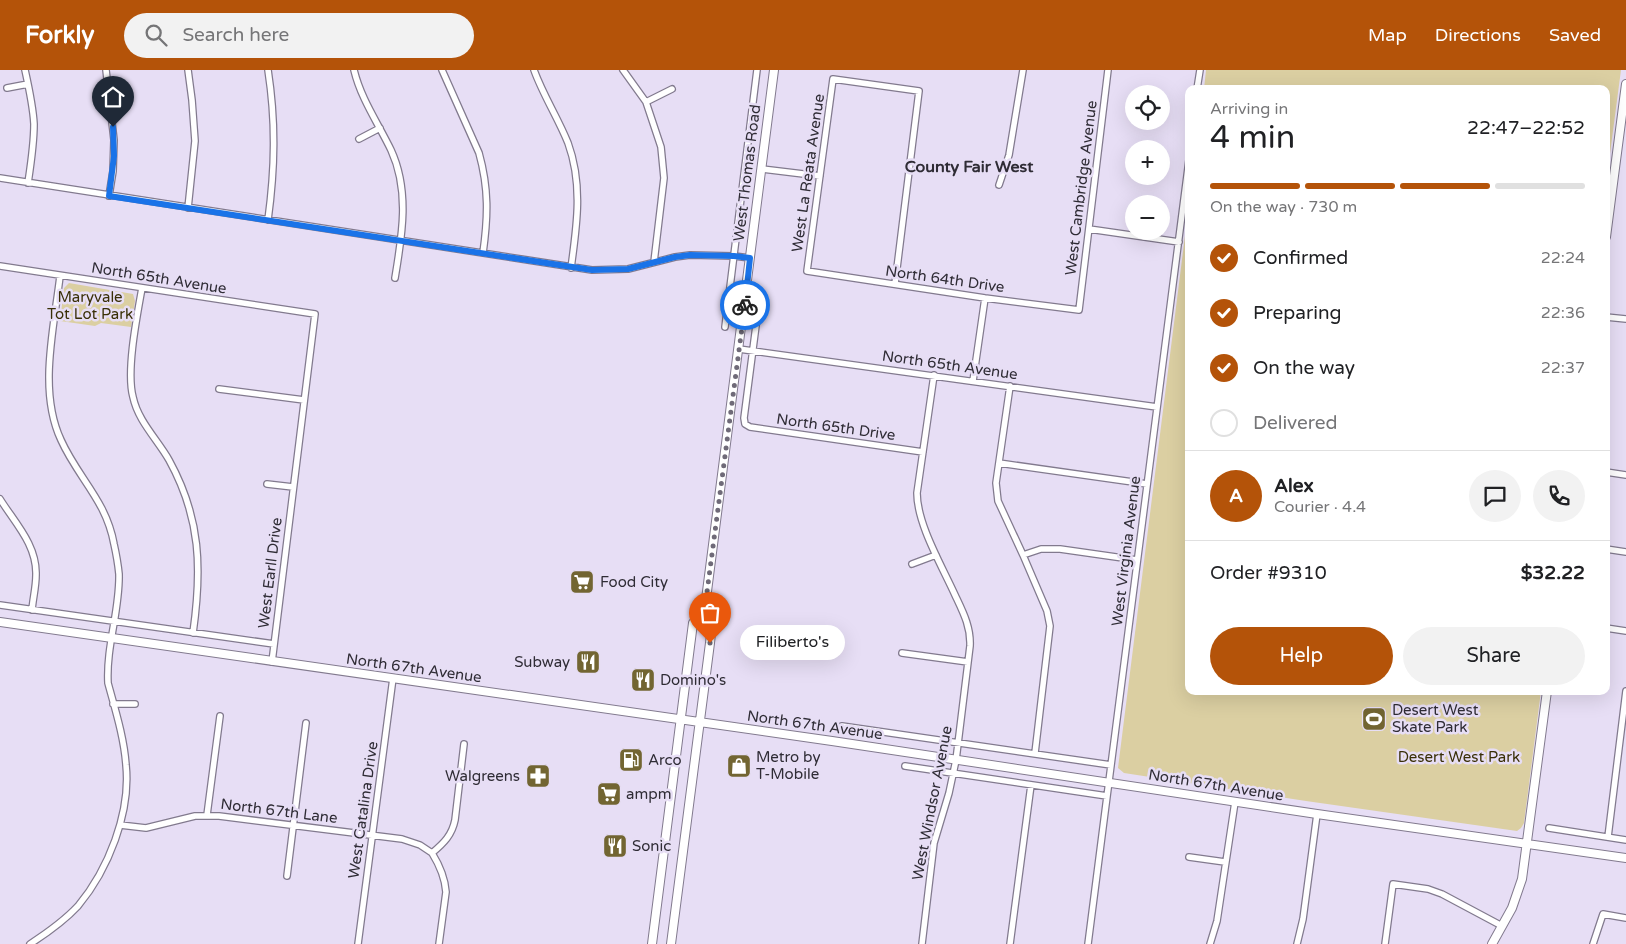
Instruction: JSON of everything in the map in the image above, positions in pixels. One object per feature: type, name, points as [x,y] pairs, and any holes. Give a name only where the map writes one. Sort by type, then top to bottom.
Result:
[{"type":"main road","name":"West Thomas Road","points":[[652,944],[694,623],[705,607],[774,70]]},
{"type":"main road","points":[[1610,206],[1626,84]]},
{"type":"main road","name":"West Thomas Road","points":[[671,944],[712,624],[705,607]]},
{"type":"main road","name":"North 67th Avenue","points":[[0,622],[700,722],[1626,858]]},
{"type":"main road","points":[[1492,944],[1512,908],[1522,879],[1546,695]]},
{"type":"street","points":[[25,70],[34,124],[28,183]]},
{"type":"street","points":[[106,70],[114,140],[113,171],[109,196]]},
{"type":"street","points":[[188,70],[195,141],[188,208]]},
{"type":"street","points":[[268,70],[275,133],[268,220]]},
{"type":"street","points":[[354,70],[359,88],[391,151],[400,178],[403,215],[395,278]]},
{"type":"street","points":[[442,70],[479,153],[483,167],[488,211],[483,253]]},
{"type":"street","points":[[534,70],[568,143],[576,172],[578,186],[577,221],[571,268]]},
{"type":"street","points":[[623,70],[646,102],[660,147],[664,178],[654,262]]},
{"type":"street","name":"West Thomas Road","points":[[725,327],[757,70]]},
{"type":"street","points":[[1000,185],[1009,155],[1023,70]]},
{"type":"street","name":"West Cambridge Avenue","points":[[1079,310],[1108,70]]},
{"type":"street","points":[[1198,85],[1200,70]]},
{"type":"street","name":"West La Reata Avenue","points":[[807,271],[833,78],[918,91],[895,284]]},
{"type":"street","points":[[8,88],[28,84]]},
{"type":"street","points":[[646,102],[672,89]]},
{"type":"street","points":[[359,140],[380,128]]},
{"type":"street","points":[[762,169],[820,176]]},
{"type":"street","points":[[0,178],[571,268],[628,269],[690,255],[750,258]]},
{"type":"street","name":"West Virginia Avenue","points":[[1088,944],[1185,193]]},
{"type":"street","points":[[1089,229],[1179,242]]},
{"type":"street","name":"North 65th Avenue","points":[[0,266],[315,314]]},
{"type":"street","name":"North 64th Drive","points":[[807,271],[984,298],[1079,310]]},
{"type":"street","points":[[30,944],[68,916],[87,894],[113,846],[120,825],[126,788],[126,764],[108,673],[110,638],[119,572],[110,526],[96,496],[78,470],[60,438],[52,409],[49,367],[60,276]]},
{"type":"street","points":[[142,288],[130,373],[132,397],[140,416],[160,445],[177,476],[191,514],[199,559],[198,593],[193,633]]},
{"type":"street","points":[[973,381],[984,298]]},
{"type":"street","name":"West Earll Drive","points":[[272,662],[315,314]]},
{"type":"street","points":[[1610,317],[1626,319]]},
{"type":"street","points":[[752,350],[756,318]]},
{"type":"street","name":"North 65th Avenue","points":[[739,349],[1157,407]]},
{"type":"street","name":"North 65th Drive","points":[[752,350],[744,418],[745,424],[750,427],[922,452]]},
{"type":"street","name":"West Windsor Avenue","points":[[922,944],[934,843],[949,793],[956,760],[970,636],[965,617],[936,555],[921,518],[917,502],[922,452],[934,376]]},
{"type":"street","points":[[1010,386],[996,483],[998,501],[1047,610],[1050,626],[1035,753]]},
{"type":"street","points":[[219,389],[304,400]]},
{"type":"street","points":[[999,463],[1147,484]]},
{"type":"street","points":[[1610,473],[1626,475]]},
{"type":"street","points":[[267,484],[293,487]]},
{"type":"street","points":[[0,499],[24,535],[34,557],[36,575],[32,610]]},
{"type":"street","points":[[1023,555],[1041,549],[1060,549],[1138,560]]},
{"type":"street","points":[[1610,550],[1626,552]]},
{"type":"street","points":[[912,564],[936,555]]},
{"type":"street","points":[[0,605],[274,644]]},
{"type":"street","points":[[1610,629],[1626,631]]},
{"type":"street","points":[[902,653],[968,662]]},
{"type":"street","name":"West Catalina Drive","points":[[358,944],[393,678]]},
{"type":"street","points":[[1608,837],[1626,691]]},
{"type":"street","points":[[113,704],[135,704]]},
{"type":"street","points":[[207,815],[220,716]]},
{"type":"street","points":[[286,876],[306,723]]},
{"type":"street","name":"North 67th Avenue","points":[[842,726],[1111,764]]},
{"type":"street","points":[[439,944],[446,884],[440,865],[432,853],[442,845],[453,830],[456,820],[464,744]]},
{"type":"street","points":[[905,766],[1107,796]]},
{"type":"street","points":[[1010,944],[1031,785]]},
{"type":"street","points":[[1210,944],[1217,921],[1235,802]]},
{"type":"street","points":[[1297,944],[1303,918],[1317,814]]},
{"type":"street","name":"North 67th Lane","points":[[120,825],[146,828],[207,815],[413,842],[427,848],[432,853]]},
{"type":"street","points":[[1549,828],[1626,840]]},
{"type":"street","points":[[1189,857],[1225,862]]},
{"type":"street","points":[[1385,944],[1393,884],[1442,894],[1502,926]]},
{"type":"street","points":[[1593,944],[1603,914],[1626,918]]},
{"type":"green space","points":[[1206,70],[1621,70],[1610,154],[1610,85],[1204,85]]},
{"type":"green space","name":"Desert West Park","points":[[1185,236],[1185,695],[1540,695],[1524,823],[1517,831],[1124,773],[1118,768]]},
{"type":"green space","name":"Maryvale Tot Lot Park","points":[[69,283],[133,294],[135,301],[131,327],[101,323],[95,326],[60,321],[64,288]]},
{"type":"way so far","points":[[710,643],[712,624],[705,607],[745,305]]},
{"type":"place","name":"Food City","points":[[582,582]]},
{"type":"place","name":"Filiberto's","points":[[710,643]]},
{"type":"place","name":"Subway","points":[[588,662]]},
{"type":"place","name":"Domino's","points":[[643,680]]},
{"type":"place","name":"Desert West Skate Park","points":[[1374,719]]},
{"type":"place","name":"Arco","points":[[631,760]]},
{"type":"place","name":"Metro by T-Mobile","points":[[739,766]]},
{"type":"place","name":"Walgreens","points":[[538,776]]},
{"type":"place","name":"ampm","points":[[609,794]]},
{"type":"place","name":"Sonic","points":[[615,846]]},
{"type":"district","name":"County Fair West","points":[[969,166]]},
{"type":"route","points":[[113,127],[114,156],[109,196],[571,268],[592,270],[628,269],[690,255],[750,258],[745,305]]}]
